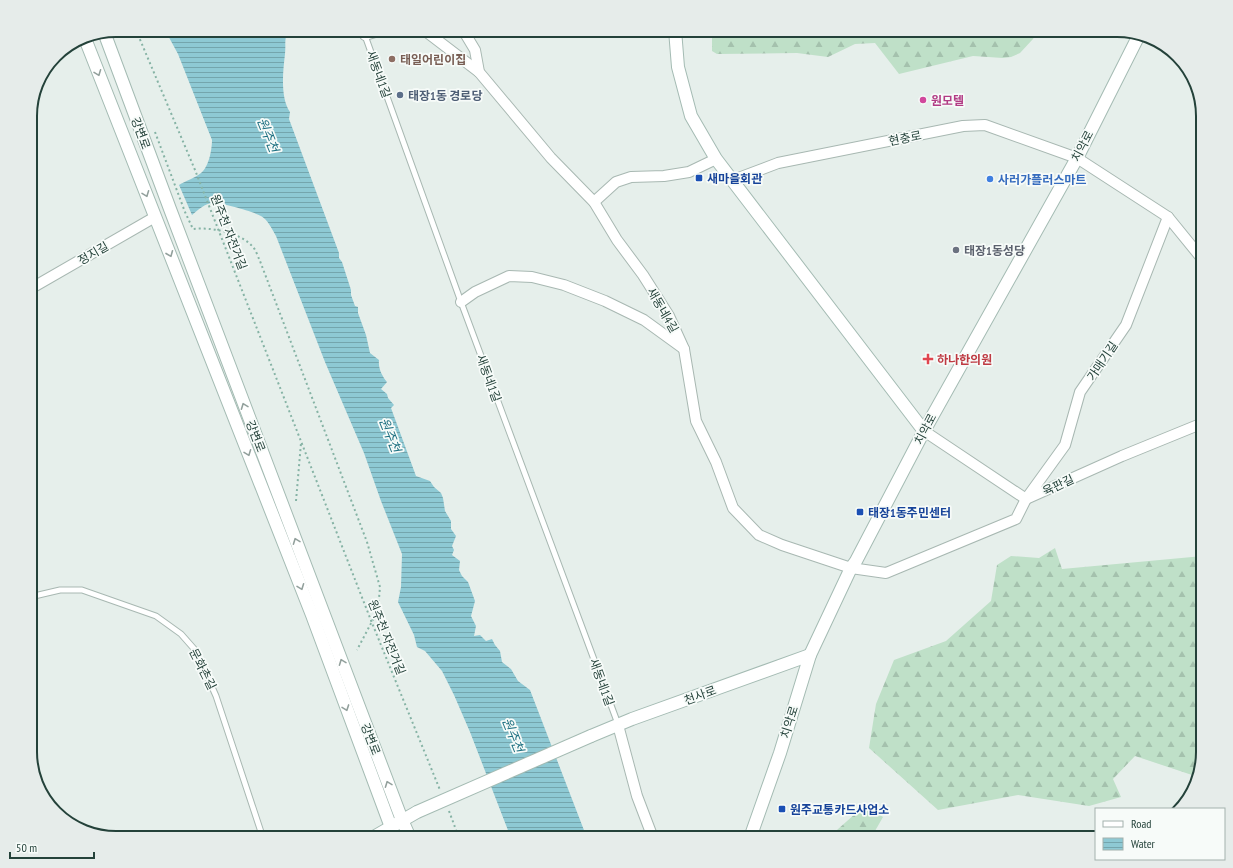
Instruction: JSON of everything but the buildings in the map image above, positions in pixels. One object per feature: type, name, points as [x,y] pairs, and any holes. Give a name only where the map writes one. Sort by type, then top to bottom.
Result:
[{"type":"street","points":[[433,37],[479,72]]},
{"type":"street","name":"새동네4길","points":[[467,37],[475,50],[479,72],[551,158],[594,202],[617,240],[643,275],[669,316],[684,349],[696,421],[716,462],[733,508],[759,535],[782,545],[851,568]]},
{"type":"street","points":[[676,37],[678,68],[691,116],[716,159],[924,430],[1026,500]]},
{"type":"street","name":"강변로","points":[[106,38],[407,831]]},
{"type":"street","name":"치악로","points":[[752,831],[780,753],[810,655],[851,568],[924,430],[1077,158],[1137,40]]},
{"type":"street","name":"강변로","points":[[87,43],[312,615],[392,831]]},
{"type":"street","name":"현충로","points":[[733,180],[778,163],[963,126],[985,125],[1077,158]]},
{"type":"street","points":[[1077,158],[1168,217],[1196,251]]},
{"type":"street","points":[[594,202],[616,182],[631,177],[664,176],[689,172],[716,159]]},
{"type":"street","points":[[155,217],[170,209]]},
{"type":"street","name":"정지길","points":[[37,285],[155,217]]},
{"type":"street","name":"가매기길","points":[[851,568],[886,573],[1016,519],[1026,500],[1065,445],[1080,392],[1126,325],[1168,217]]},
{"type":"street","points":[[461,302],[475,292],[509,276],[532,277],[564,285],[606,301],[644,320],[684,349]]},
{"type":"street","name":"육판길","points":[[1026,500],[1122,456],[1196,426]]},
{"type":"street","name":"천사로","points":[[402,820],[417,812],[632,719],[810,655]]},
{"type":"street","points":[[618,725],[636,796],[650,831]]},
{"type":"street","points":[[383,831],[402,820]]},
{"type":"lane","name":"새동네1길","points":[[365,37],[461,302],[618,725]]},
{"type":"lane","name":"문화촌길","points":[[37,595],[60,590],[82,590],[156,616],[181,634],[196,651],[216,696],[261,831]]},
{"type":"path","name":"원주천 자전거길","points":[[139,37],[195,170],[372,623],[443,796]]},
{"type":"path","points":[[155,132],[185,212],[193,228],[208,228],[232,234],[253,247],[260,261],[367,542],[380,587],[378,610],[357,650]]},
{"type":"path","name":"원주천 자전거길","points":[[296,501],[301,442]]},
{"type":"path","points":[[449,810],[456,831]]},
{"type":"green space","points":[[712,37],[1034,37],[1020,53],[1011,57],[1003,58],[973,56],[899,74],[875,43],[855,44],[828,57],[797,53],[717,54],[712,51]]},
{"type":"green space","points":[[1055,548],[1062,569],[1196,557],[1196,752],[1192,775],[1135,756],[1113,779],[1121,797],[1089,806],[1018,795],[938,810],[869,748],[876,704],[894,660],[946,641],[991,601],[997,565],[1011,556],[1039,558]]},
{"type":"green space","points":[[865,805],[883,817],[875,831],[836,831]]},
{"type":"water","name":"원주천","points":[[169,37],[286,37],[283,92],[290,112],[289,119],[339,253],[339,258],[342,262],[355,306],[358,307],[358,313],[366,335],[370,353],[379,360],[381,372],[387,382],[381,389],[387,394],[388,398],[394,405],[391,408],[416,476],[430,481],[441,493],[443,498],[445,511],[451,521],[451,529],[456,536],[452,546],[454,550],[452,555],[460,561],[459,570],[468,582],[475,601],[471,616],[476,626],[474,636],[480,635],[486,641],[492,639],[500,651],[502,662],[511,669],[518,681],[530,690],[584,831],[508,831],[454,695],[442,671],[425,651],[417,647],[414,635],[398,602],[401,587],[402,554],[364,453],[325,362],[276,236],[268,222],[261,216],[230,206],[210,203],[192,215],[179,185],[204,170],[210,158],[212,140],[178,54]]},
{"type":"place","name":"태일어린이집","points":[[392,59]]},
{"type":"place","name":"태장1동 경로당","points":[[400,95]]},
{"type":"place","name":"원모텔","points":[[923,100]]},
{"type":"place","name":"새마을회관","points":[[699,178]]},
{"type":"place","name":"사러가플러스마트","points":[[990,179]]},
{"type":"place","name":"태장1동성당","points":[[956,250]]},
{"type":"place","name":"하나한의원","points":[[928,359]]},
{"type":"place","name":"태장1동주민센터","points":[[860,512]]},
{"type":"place","name":"원주교통카드사업소","points":[[782,809]]}]
